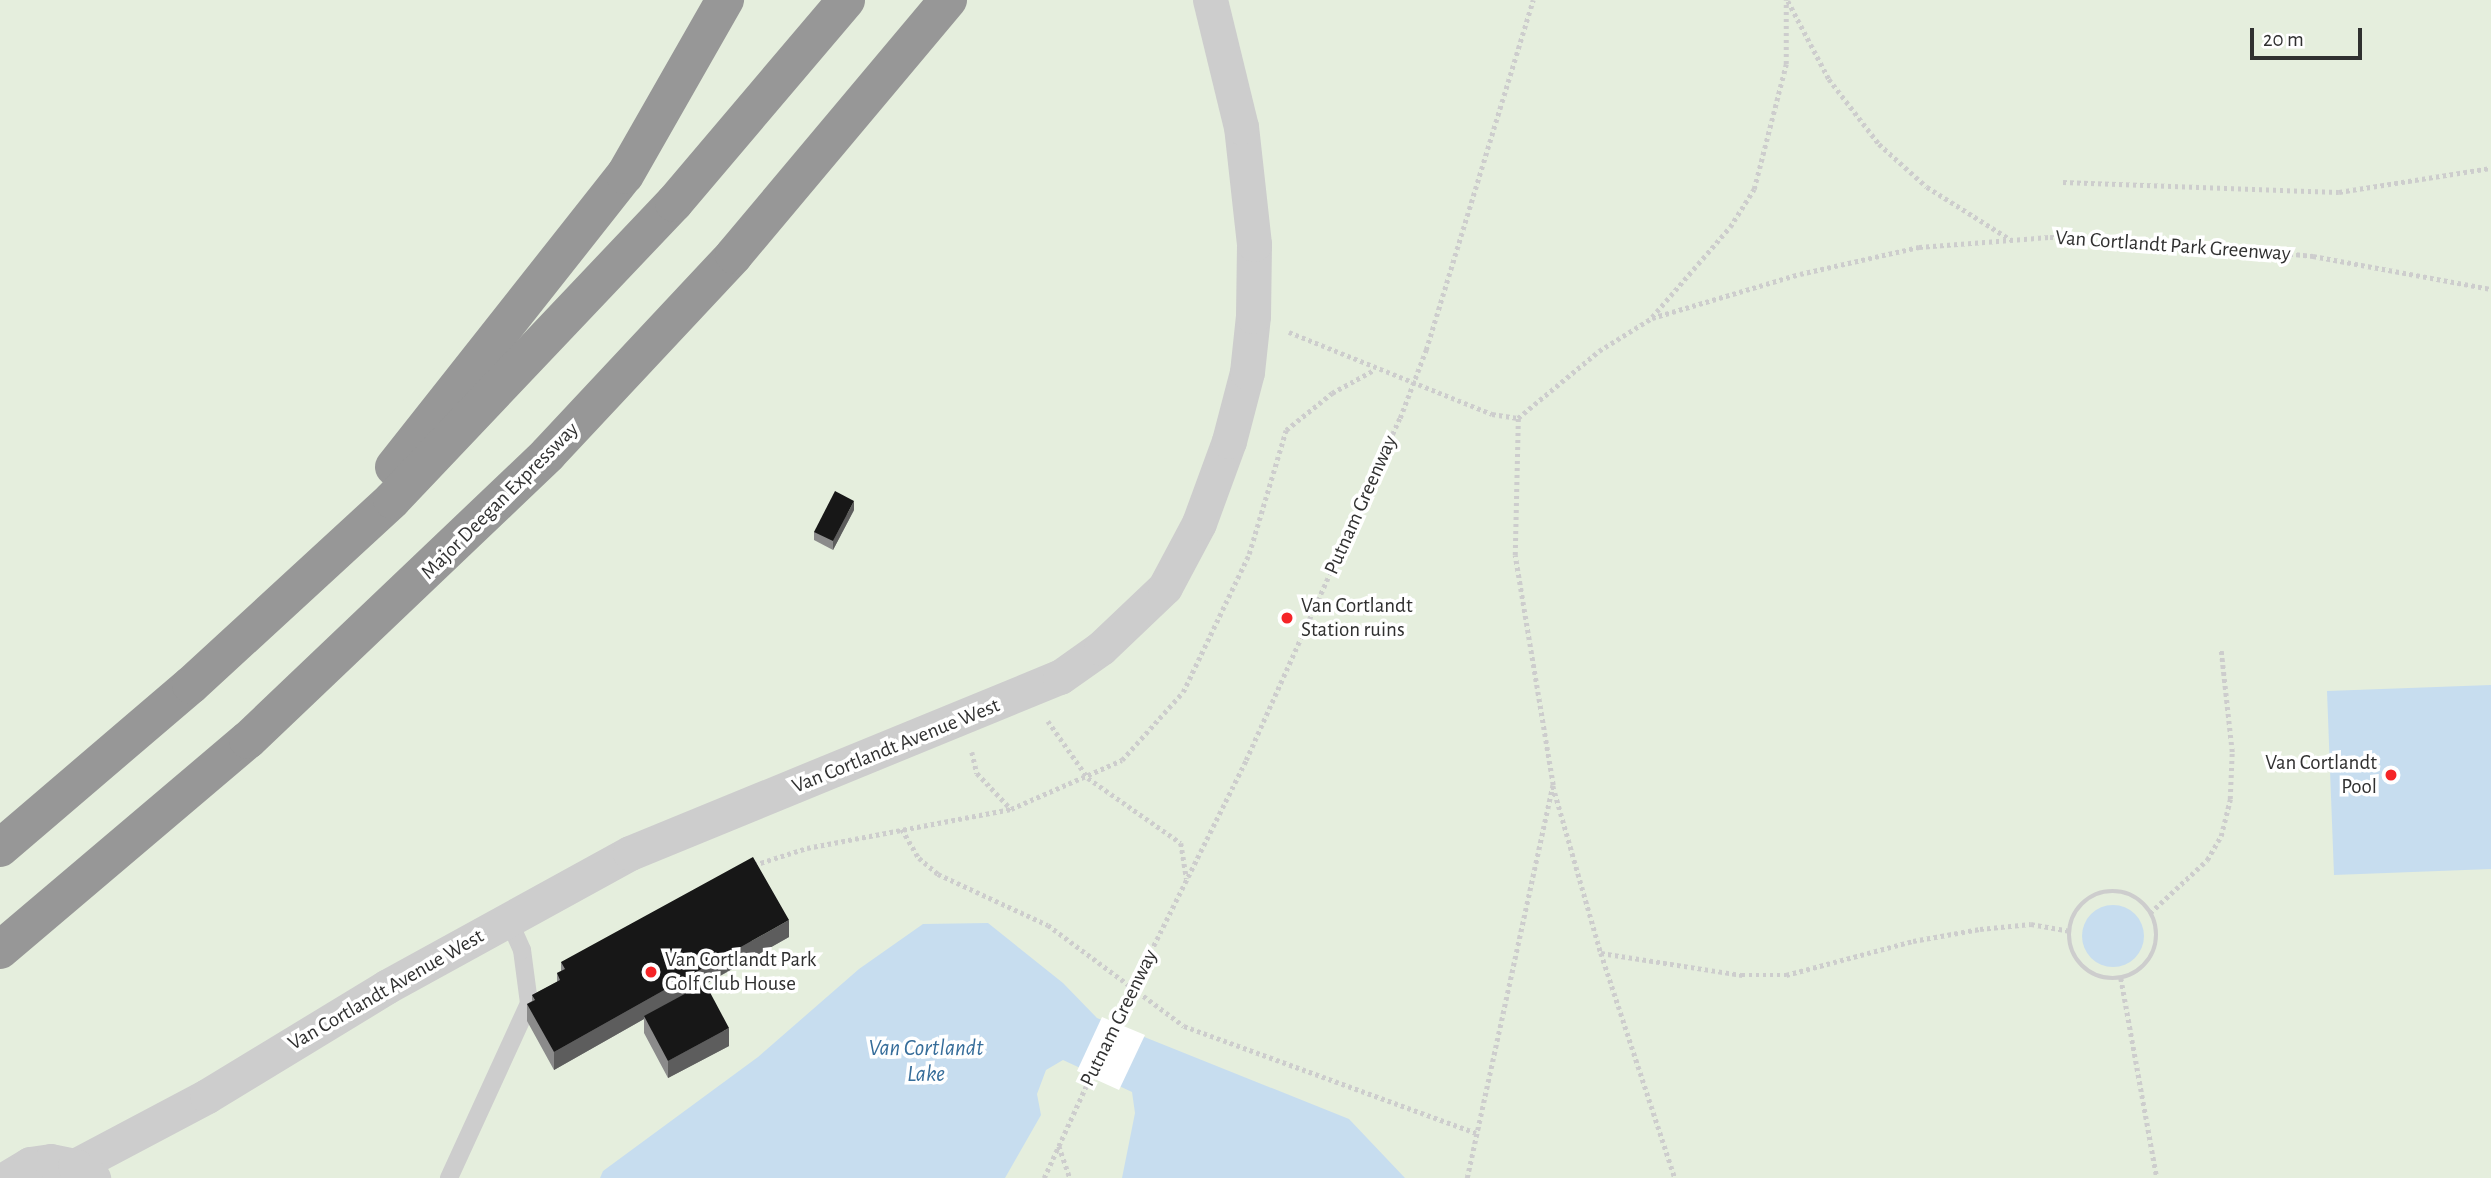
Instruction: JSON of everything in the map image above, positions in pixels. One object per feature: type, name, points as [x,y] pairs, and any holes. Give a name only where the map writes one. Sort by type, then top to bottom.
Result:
[{"type":"highway","points":[[292,594],[625,174],[725,0]]},
{"type":"highway","points":[[0,848],[292,594],[583,304],[765,99],[846,0]]},
{"type":"highway","name":"Major Deegan Expressway","points":[[0,950],[248,740],[548,454],[734,254],[948,0]]},
{"type":"street","name":"Van Cortlandt Avenue West","points":[[7,1178],[30,1164],[51,1161],[84,1172],[207,1096],[508,919],[630,853],[1028,693],[1101,648],[1165,587],[1199,523],[1248,372],[1254,244],[1247,169],[1241,127],[1210,0]]},
{"type":"lane","points":[[449,1178],[529,1003],[522,950],[508,919]]},
{"type":"path","name":"Putnam Greenway","points":[[1044,1178],[1116,1021],[1187,880],[1400,418],[1426,350],[1533,0]]},
{"type":"path","points":[[1787,0],[1829,79],[1879,144],[1927,187],[2011,240]]},
{"type":"path","name":"Van Cortlandt Park Greenway","points":[[1652,318],[1730,227],[1754,189],[1786,64],[1787,0]]},
{"type":"path","points":[[2063,182],[2339,192],[2491,168]]},
{"type":"path","name":"Van Cortlandt Park Greenway","points":[[1518,418],[1599,351],[1652,318],[1860,258],[1919,247],[2050,237],[2164,241],[2313,256],[2491,289]]},
{"type":"path","points":[[1280,328],[1375,369],[1492,414],[1518,418],[1515,555],[1553,763],[1553,785],[1467,1178]]},
{"type":"path","points":[[741,872],[766,859],[902,829],[1011,809],[1088,778],[1122,760],[1183,692],[1249,554],[1286,430],[1332,393],[1375,369]]},
{"type":"path","points":[[2150,913],[2207,860],[2221,836],[2230,799],[2232,752],[2221,650]]},
{"type":"path","points":[[1028,693],[1088,778],[1181,844],[1187,880]]},
{"type":"path","points":[[977,773],[1011,809]]},
{"type":"path","points":[[1553,785],[1601,953],[1675,1178]]},
{"type":"path","points":[[902,829],[919,858],[938,874],[1048,925],[1184,1026],[1476,1133]]},
{"type":"path","points":[[2102,892],[2132,895],[2150,913],[2155,924],[2154,952],[2146,965],[2121,978],[2092,974],[2080,965],[2070,932],[2076,911],[2102,892]]},
{"type":"path","points":[[1601,953],[1742,975],[1786,975],[1980,929],[2031,924],[2070,932]]},
{"type":"path","points":[[2121,978],[2157,1178]]},
{"type":"path","points":[[1059,1145],[1070,1178]]},
{"type":"green space","points":[[0,0],[2491,0],[2491,1178],[0,1178]]},
{"type":"water","points":[[2491,685],[2491,869],[2334,875],[2327,691]]},
{"type":"water","points":[[2107,905],[2119,905],[2135,914],[2142,924],[2142,948],[2135,958],[2119,967],[2107,967],[2096,962],[2087,953],[2082,942],[2082,930],[2087,919],[2096,910]]},
{"type":"water","name":"Van Cortlandt Lake","points":[[988,923],[1063,983],[1097,1018],[1349,1119],[1405,1178],[1122,1178],[1135,1113],[1132,1092],[1063,1060],[1046,1070],[1037,1094],[1041,1115],[1005,1178],[600,1178],[603,1171],[758,1057],[859,969],[923,924]]},
{"type":"pier","points":[[1102,1017],[1145,1035],[1119,1090],[1077,1071]]},
{"type":"building","points":[[835,491],[854,501],[833,541],[814,532]]},
{"type":"building","name":"Van Cortlandt Park Golf Club House","points":[[753,857],[789,920],[554,1052],[527,1004],[535,1000],[532,995],[560,980],[557,973],[565,969],[561,962]]},
{"type":"building","points":[[705,983],[729,1028],[668,1061],[644,1016]]},
{"type":"place","name":"Van Cortlandt Station ruins","points":[[1287,618]]},
{"type":"place","name":"Van Cortlandt Pool","points":[[2391,775]]},
{"type":"place","name":"Van Cortlandt Park Golf Club House","points":[[651,972]]}]
